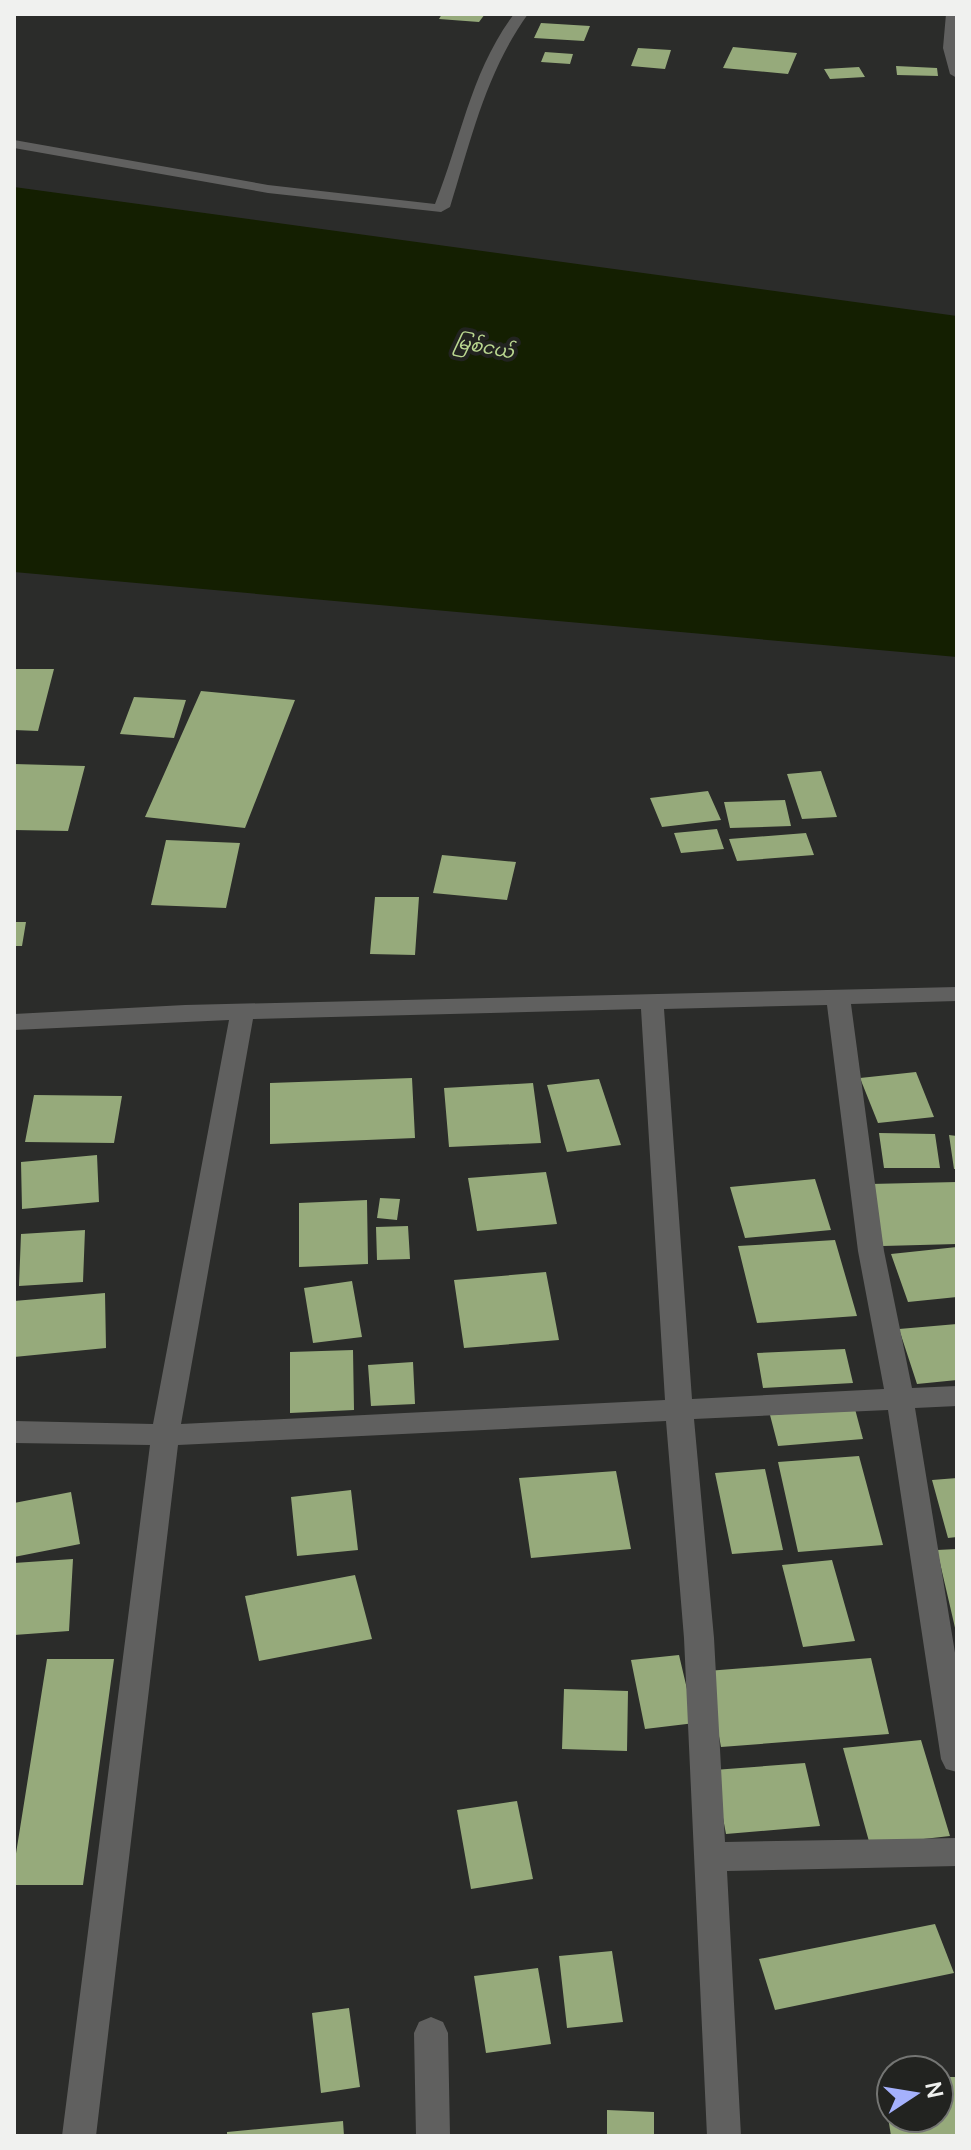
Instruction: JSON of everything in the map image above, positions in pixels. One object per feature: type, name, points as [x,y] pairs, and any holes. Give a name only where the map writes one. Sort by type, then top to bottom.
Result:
[{"type":"street","points":[[14,144],[254,187],[436,209],[442,207],[462,139],[492,60],[511,25],[521,14]]},
{"type":"street","points":[[953,14],[950,48],[957,74]]},
{"type":"street","points":[[14,1022],[185,1013],[957,994]]},
{"type":"street","points":[[838,997],[871,1251],[957,1759]]},
{"type":"street","points":[[652,1001],[679,1411],[699,1638],[724,2136]]},
{"type":"street","points":[[79,2136],[165,1435],[242,1013]]},
{"type":"street","points":[[14,1432],[165,1435],[957,1396]]},
{"type":"street","points":[[709,1857],[957,1852]]},
{"type":"street","points":[[431,2033],[433,2136]]},
{"type":"water","name":"မြစ်ငယ်","points":[[14,187],[957,316],[957,657],[14,572]]},
{"type":"building","points":[[442,14],[485,14],[479,22],[439,19]]},
{"type":"building","points":[[541,23],[590,26],[584,41],[534,38]]},
{"type":"building","points":[[733,47],[797,53],[788,74],[723,68]]},
{"type":"building","points":[[638,48],[671,50],[665,69],[631,66]]},
{"type":"building","points":[[545,52],[573,54],[570,64],[541,62]]},
{"type":"building","points":[[896,66],[937,68],[938,76],[897,75]]},
{"type":"building","points":[[859,67],[865,77],[830,79],[824,69]]},
{"type":"building","points":[[14,669],[54,669],[38,731],[14,730]]},
{"type":"building","points":[[201,691],[295,700],[245,828],[145,817]]},
{"type":"building","points":[[134,697],[186,700],[174,738],[120,734]]},
{"type":"building","points":[[14,764],[85,766],[68,831],[14,830]]},
{"type":"building","points":[[821,771],[837,817],[802,819],[787,774]]},
{"type":"building","points":[[708,791],[721,820],[662,827],[650,798]]},
{"type":"building","points":[[785,800],[791,826],[730,828],[724,802]]},
{"type":"building","points":[[717,829],[724,849],[681,853],[674,833]]},
{"type":"building","points":[[806,833],[814,855],[737,861],[729,839]]},
{"type":"building","points":[[166,840],[240,843],[226,908],[151,905]]},
{"type":"building","points":[[442,855],[516,862],[507,900],[433,893]]},
{"type":"building","points":[[375,897],[419,897],[415,955],[370,954]]},
{"type":"building","points":[[14,922],[26,922],[22,946],[14,946]]},
{"type":"building","points":[[916,1072],[934,1117],[878,1123],[860,1078]]},
{"type":"building","points":[[412,1078],[415,1138],[270,1144],[270,1083]]},
{"type":"building","points":[[599,1079],[621,1145],[567,1152],[547,1085]]},
{"type":"building","points":[[533,1083],[541,1143],[449,1147],[444,1088]]},
{"type":"building","points":[[34,1095],[122,1096],[114,1143],[25,1142]]},
{"type":"building","points":[[879,1133],[935,1134],[940,1168],[884,1168]]},
{"type":"building","points":[[949,1135],[957,1136],[957,1169],[954,1169]]},
{"type":"building","points":[[97,1155],[99,1202],[22,1209],[21,1162]]},
{"type":"building","points":[[546,1172],[557,1224],[477,1231],[468,1178]]},
{"type":"building","points":[[815,1179],[831,1230],[745,1238],[730,1187]]},
{"type":"building","points":[[957,1182],[957,1244],[883,1246],[870,1184]]},
{"type":"building","points":[[380,1198],[400,1199],[397,1220],[377,1218]]},
{"type":"building","points":[[367,1200],[368,1264],[299,1267],[299,1203]]},
{"type":"building","points":[[408,1226],[410,1259],[377,1260],[376,1227]]},
{"type":"building","points":[[85,1230],[83,1282],[19,1286],[21,1234]]},
{"type":"building","points":[[835,1240],[857,1316],[757,1323],[738,1246]]},
{"type":"building","points":[[957,1247],[957,1297],[908,1302],[891,1254]]},
{"type":"building","points":[[546,1272],[559,1340],[464,1348],[454,1280]]},
{"type":"building","points":[[352,1281],[362,1337],[313,1343],[304,1288]]},
{"type":"building","points":[[105,1293],[106,1348],[14,1357],[14,1301]]},
{"type":"building","points":[[957,1324],[957,1380],[917,1384],[899,1329]]},
{"type":"building","points":[[845,1349],[853,1383],[763,1388],[757,1353]]},
{"type":"building","points":[[353,1350],[354,1410],[290,1413],[290,1352]]},
{"type":"building","points":[[413,1362],[415,1404],[371,1406],[368,1365]]},
{"type":"building","points":[[855,1409],[863,1439],[778,1446],[770,1415]]},
{"type":"building","points":[[859,1456],[883,1545],[798,1552],[778,1462]]},
{"type":"building","points":[[765,1469],[783,1550],[732,1554],[715,1473]]},
{"type":"building","points":[[616,1471],[631,1549],[531,1558],[519,1478]]},
{"type":"building","points":[[957,1478],[957,1537],[948,1538],[932,1480]]},
{"type":"building","points":[[351,1490],[358,1550],[297,1556],[291,1497]]},
{"type":"building","points":[[71,1492],[80,1544],[14,1557],[14,1503]]},
{"type":"building","points":[[957,1549],[957,1632],[956,1632],[937,1550]]},
{"type":"building","points":[[73,1559],[69,1631],[14,1635],[14,1563]]},
{"type":"building","points":[[832,1560],[855,1641],[803,1647],[782,1565]]},
{"type":"building","points":[[355,1575],[372,1639],[259,1661],[245,1596]]},
{"type":"building","points":[[679,1655],[695,1723],[645,1729],[631,1660]]},
{"type":"building","points":[[871,1658],[889,1734],[721,1747],[707,1671]]},
{"type":"building","points":[[47,1659],[114,1659],[83,1885],[14,1885],[14,1866]]},
{"type":"building","points":[[564,1689],[628,1691],[627,1751],[562,1749]]},
{"type":"building","points":[[921,1740],[950,1836],[870,1845],[843,1748]]},
{"type":"building","points":[[805,1763],[820,1826],[726,1834],[714,1770]]},
{"type":"building","points":[[517,1801],[533,1879],[471,1889],[457,1810]]},
{"type":"building","points":[[935,1924],[954,1973],[775,2010],[759,1959]]},
{"type":"building","points":[[612,1951],[623,2022],[567,2028],[559,1956]]},
{"type":"building","points":[[538,1968],[551,2044],[486,2053],[474,1976]]},
{"type":"building","points":[[349,2008],[360,2087],[321,2093],[312,2013]]},
{"type":"building","points":[[957,2077],[957,2136],[891,2136],[955,2134]]},
{"type":"building","points":[[607,2110],[654,2112],[654,2136],[607,2136]]},
{"type":"building","points":[[343,2121],[344,2136],[227,2136],[227,2132]]}]
